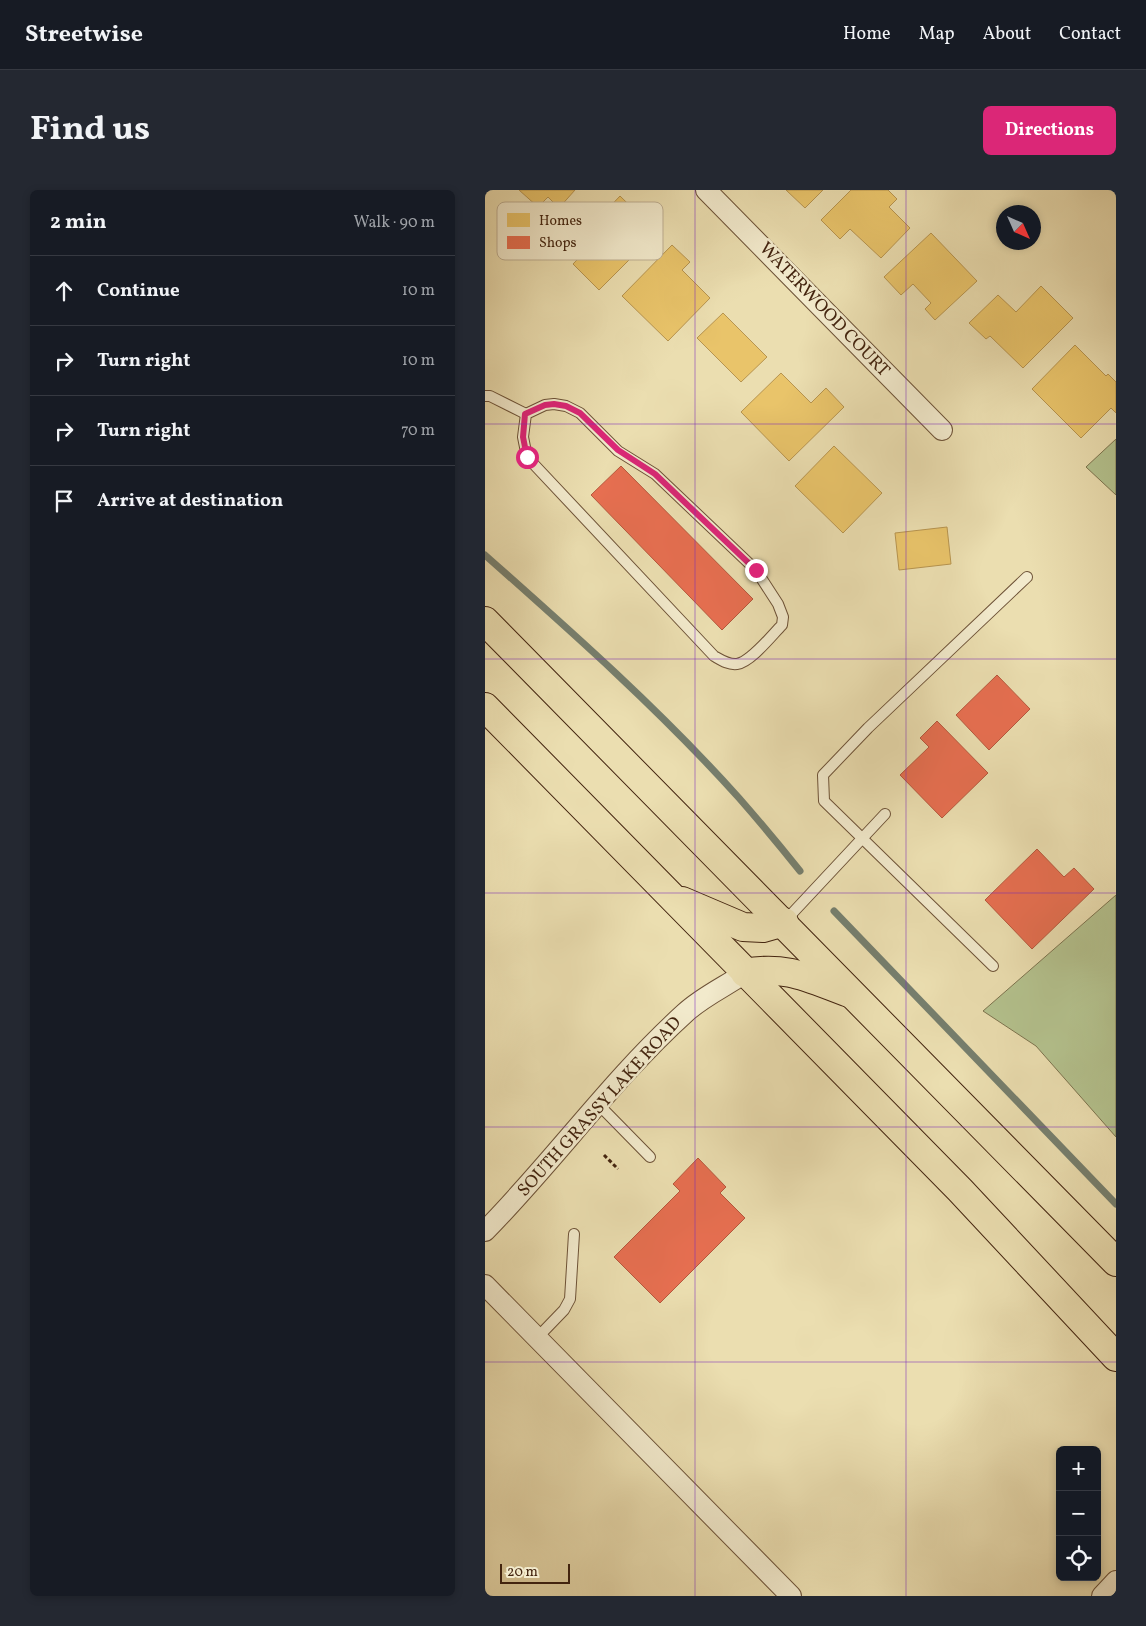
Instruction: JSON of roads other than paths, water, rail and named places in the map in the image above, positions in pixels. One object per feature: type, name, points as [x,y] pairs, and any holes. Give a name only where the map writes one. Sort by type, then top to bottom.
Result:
[{"type":"highway","points":[[485,621],[1116,1262]]},
{"type":"highway","points":[[485,707],[960,1190],[1116,1357]]},
{"type":"highway","points":[[669,895],[743,928],[763,928],[783,922]]},
{"type":"highway","points":[[745,973],[765,970],[787,970],[855,995]]},
{"type":"street","name":"WATERWOOD COURT","points":[[706,190],[942,430]]},
{"type":"street","name":"SOUTH GRASSY LAKE ROAD","points":[[485,1231],[527,1188],[641,1056],[687,1011],[745,973]]},
{"type":"street","points":[[485,1285],[791,1596]]},
{"type":"street","points":[[1102,1596],[1116,1581]]},
{"type":"lane","points":[[485,396],[491,396],[525,414]]},
{"type":"lane","points":[[545,405],[566,406],[580,413],[618,450],[655,474],[756,570],[778,604],[783,617],[782,625],[747,660],[731,663],[714,656],[527,457],[523,437],[525,414],[545,405]]},
{"type":"lane","points":[[993,966],[824,801],[823,775],[868,728],[1027,577]]},
{"type":"lane","points":[[783,922],[885,814]]},
{"type":"lane","points":[[599,1105],[650,1157]]},
{"type":"lane","points":[[537,1338],[564,1310],[570,1299],[574,1234]]},
{"type":"waterway","points":[[485,555],[583,643],[679,734],[739,798],[800,871]]},
{"type":"waterway","points":[[834,911],[1116,1204]]}]
